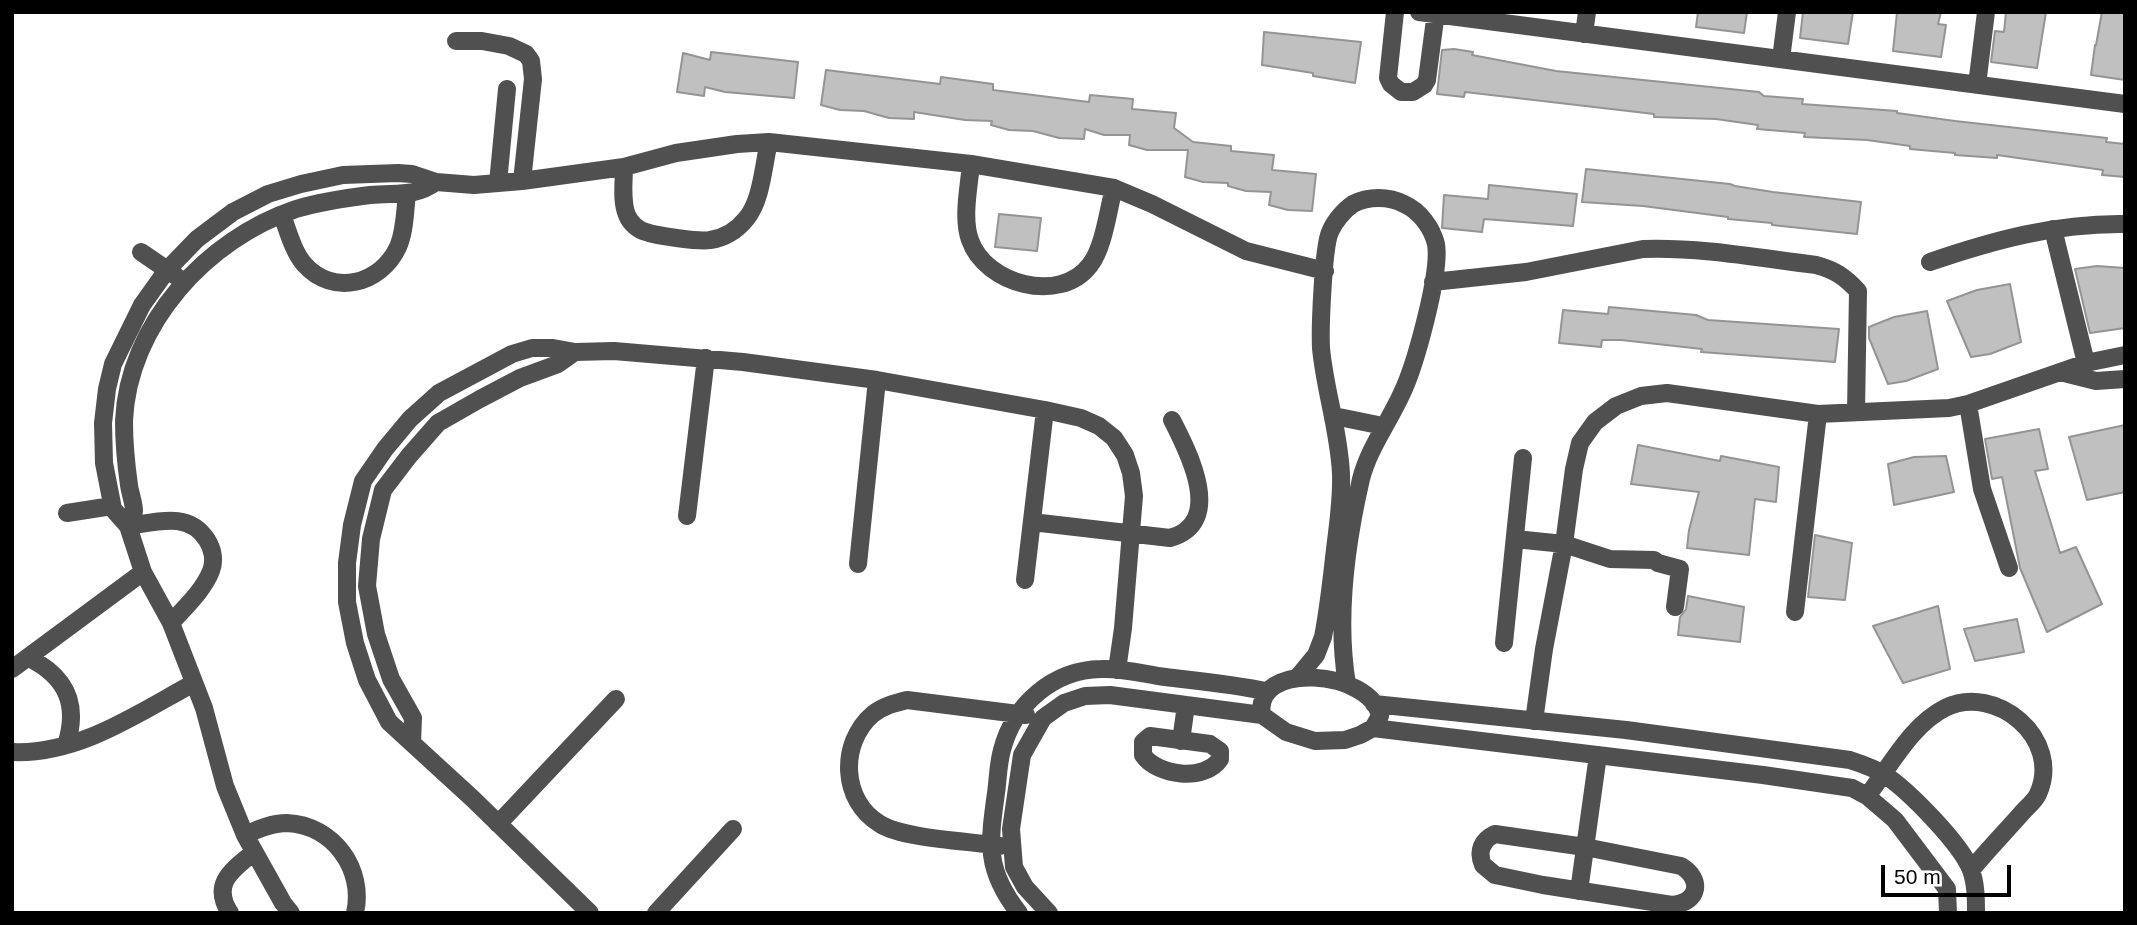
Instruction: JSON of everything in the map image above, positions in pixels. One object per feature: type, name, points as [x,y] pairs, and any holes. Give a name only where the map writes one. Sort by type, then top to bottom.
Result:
[{"type":"street","points":[[1395,12],[1388,78],[1395,88],[1407,93],[1419,90],[1427,80],[1431,13],[2125,104]]},
{"type":"street","points":[[1584,34],[1587,12]]},
{"type":"street","points":[[1781,59],[1787,12]]},
{"type":"street","points":[[1977,85],[1986,12]]},
{"type":"street","points":[[456,41],[482,41],[509,46],[526,54],[531,61],[533,79],[522,181]]},
{"type":"street","points":[[498,183],[507,89]]},
{"type":"street","points":[[624,167],[624,204],[627,216],[635,226],[645,232],[708,241],[731,233],[749,216],[769,142]]},
{"type":"street","points":[[283,910],[253,853],[225,786],[204,708],[171,622],[143,572],[128,526],[112,506],[104,463],[103,423],[107,388],[125,335],[167,270],[206,232],[233,212],[268,194],[343,175],[412,174],[436,182],[474,185],[624,167],[676,153],[769,142],[971,164],[1114,188],[1246,251],[1325,271]]},
{"type":"street","points":[[971,164],[968,237],[975,253],[989,267],[1005,278],[1023,284],[1042,286],[1062,283],[1079,276],[1090,265],[1098,253],[1114,188]]},
{"type":"street","points":[[128,526],[134,511],[125,450],[124,418],[130,383],[142,345],[163,309],[184,282],[242,234],[282,215],[345,199],[417,193],[436,182]]},
{"type":"street","points":[[282,215],[303,263],[324,279],[349,284],[371,277],[394,253],[402,232],[407,194]]},
{"type":"street","points":[[1297,678],[1316,655],[1327,618],[1340,504],[1341,474],[1334,416],[1321,347],[1329,233],[1340,215],[1355,203],[1371,198],[1387,198],[1405,204],[1420,214],[1430,229],[1436,246],[1433,282],[1413,367],[1362,475],[1345,583],[1342,628],[1347,684]]},
{"type":"street","points":[[1930,262],[1983,244],[2053,229],[2125,224]]},
{"type":"street","points":[[2053,229],[2086,363]]},
{"type":"street","points":[[1433,282],[1526,272],[1643,249],[1706,252],[1816,265],[1834,270],[1858,291],[1856,412]]},
{"type":"street","points":[[141,252],[184,282]]},
{"type":"street","points":[[590,913],[388,722],[367,680],[355,643],[347,602],[346,563],[363,481],[402,429],[439,393],[512,354],[532,348],[554,348],[575,352],[614,351],[706,358],[877,380],[1045,410],[1081,418],[1099,426],[1125,455],[1134,496],[1117,670]]},
{"type":"street","points":[[412,743],[413,718],[387,668],[376,634],[367,586],[371,539],[383,490],[438,423],[520,378],[558,364],[575,352]]},
{"type":"street","points":[[1534,720],[1580,443],[1595,422],[1616,405],[1641,396],[1667,393],[1818,414],[1949,408],[1968,404],[2086,363],[2125,355]]},
{"type":"street","points":[[687,516],[706,358]]},
{"type":"street","points":[[2060,372],[2096,381],[2125,379]]},
{"type":"street","points":[[858,564],[877,380]]},
{"type":"street","points":[[1968,404],[1982,489],[2009,568]]},
{"type":"street","points":[[1025,580],[1045,410]]},
{"type":"street","points":[[1795,612],[1818,414]]},
{"type":"street","points":[[1334,416],[1383,426]]},
{"type":"street","points":[[1032,522],[1170,538],[1189,528],[1197,518],[1201,506],[1199,492],[1187,453],[1172,420]]},
{"type":"street","points":[[1504,643],[1523,458]]},
{"type":"street","points":[[363,481],[383,490]]},
{"type":"street","points":[[67,513],[112,506]]},
{"type":"street","points":[[128,526],[172,520],[187,522],[197,527],[211,547],[212,569],[206,581],[171,622]]},
{"type":"street","points":[[1515,539],[1564,544],[1610,559],[1654,560],[1680,569],[1675,607]]},
{"type":"street","points":[[12,669],[143,572]]},
{"type":"street","points":[[29,658],[45,666],[58,678],[67,694],[72,711],[72,729],[66,746]]},
{"type":"street","points":[[1019,913],[998,882],[990,844],[1001,753],[1018,714],[1050,682],[1070,673],[1101,669],[1265,691]]},
{"type":"street","points":[[1262,715],[1261,698],[1265,691],[1297,678],[1314,677],[1347,684],[1374,704],[1380,716],[1373,728]]},
{"type":"street","points":[[12,752],[32,752],[66,746],[101,732],[194,683]]},
{"type":"street","points":[[1049,913],[1018,877],[1014,867],[1011,828],[1022,755],[1043,718],[1063,703],[1085,696],[1110,695],[1262,715],[1286,732],[1315,741],[1345,740],[1373,728],[1852,788],[1867,796],[1895,820],[1947,889],[1948,913]]},
{"type":"street","points":[[498,824],[616,699]]},
{"type":"street","points":[[1011,847],[894,831],[878,823],[864,811],[854,796],[848,760],[859,730],[874,713],[907,700],[1043,718]]},
{"type":"street","points":[[1867,796],[1930,717],[1947,707],[1967,702],[1987,703],[2005,709],[2021,721],[2034,737],[2041,755],[2042,775],[2038,795],[1971,870]]},
{"type":"street","points":[[1374,704],[1626,730],[1850,760],[1884,774],[1960,849],[1971,870],[1976,913]]},
{"type":"street","points":[[1181,741],[1186,705]]},
{"type":"street","points":[[1579,891],[1598,755]]},
{"type":"street","points":[[245,835],[268,825],[287,823],[307,827],[324,835],[339,848],[350,864],[356,883],[355,913]]},
{"type":"street","points":[[656,913],[733,829]]},
{"type":"street","points":[[1495,834],[1585,847],[1681,866],[1689,871],[1695,880],[1695,890],[1690,899],[1682,905],[1579,891],[1495,875],[1483,865],[1480,851],[1484,842],[1495,834]]},
{"type":"street","points":[[230,913],[222,896],[223,886],[227,877],[253,853]]},
{"type":"building","points":[[1698,12],[1747,12],[1744,33],[1696,27]]},
{"type":"building","points":[[1803,12],[1853,12],[1848,44],[1800,38]]},
{"type":"building","points":[[1897,12],[1941,12],[1938,24],[1946,25],[1941,57],[1893,51]]},
{"type":"building","points":[[2006,12],[2046,12],[2037,68],[1991,62],[1995,31],[2004,32]]},
{"type":"building","points":[[2102,12],[2125,12],[2125,80],[2091,75]]},
{"type":"building","points":[[1264,32],[1361,42],[1355,83],[1262,65]]},
{"type":"building","points":[[1454,49],[1556,71],[1759,92],[1764,96],[1803,99],[1802,104],[1897,111],[1955,121],[2107,138],[2106,142],[2125,144],[2125,177],[2102,175],[2103,170],[1997,155],[1997,158],[1955,155],[1867,140],[1804,137],[1805,133],[1757,129],[1758,125],[1716,119],[1654,117],[1654,114],[1465,92],[1464,97],[1437,94],[1442,50]]},
{"type":"building","points":[[711,52],[798,62],[794,98],[725,92],[705,87],[704,96],[677,92],[683,53],[710,60]]},
{"type":"building","points":[[826,70],[940,84],[941,77],[993,84],[993,90],[1089,102],[1090,95],[1133,99],[1132,109],[1176,113],[1174,128],[1193,142],[1231,146],[1231,151],[1274,155],[1272,170],[1316,174],[1312,211],[1288,210],[1269,205],[1271,192],[1246,191],[1228,186],[1228,183],[1203,182],[1185,177],[1188,150],[1147,150],[1129,145],[1130,135],[1104,135],[1085,129],[1084,139],[1059,138],[1033,131],[1009,130],[991,125],[992,121],[965,120],[914,112],[914,119],[889,118],[864,111],[840,110],[821,105]]},
{"type":"building","points":[[1586,169],[1730,184],[1861,202],[1857,234],[1772,225],[1643,206],[1582,202]]},
{"type":"building","points":[[1489,185],[1577,194],[1573,226],[1484,219],[1482,232],[1442,228],[1444,195],[1488,199]]},
{"type":"building","points":[[999,214],[1041,218],[1037,251],[995,247]]},
{"type":"building","points":[[2097,266],[2125,268],[2125,328],[2090,333],[2075,269]]},
{"type":"building","points":[[2010,284],[2021,342],[1990,354],[1971,357],[1947,301],[1977,290]]},
{"type":"building","points":[[1609,307],[1696,315],[1708,320],[1839,329],[1835,362],[1701,352],[1702,349],[1621,340],[1602,340],[1601,347],[1559,343],[1563,310],[1608,314]]},
{"type":"building","points":[[1927,311],[1938,369],[1906,381],[1888,384],[1869,338],[1869,327],[1894,317]]},
{"type":"building","points":[[2125,425],[2125,492],[2087,500],[2069,437]]},
{"type":"building","points":[[2039,429],[2048,469],[2035,471],[2060,553],[2076,547],[2102,604],[2047,632],[2020,568],[2002,477],[1992,479],[1985,439]]},
{"type":"building","points":[[1638,445],[1720,461],[1721,456],[1779,467],[1776,502],[1755,499],[1749,555],[1687,548],[1699,492],[1631,484]]},
{"type":"building","points":[[1946,456],[1954,492],[1894,505],[1888,464],[1914,457]]},
{"type":"building","points":[[1815,535],[1852,543],[1845,600],[1808,597]]},
{"type":"building","points":[[1688,596],[1744,607],[1740,642],[1678,635],[1680,617],[1686,609]]},
{"type":"building","points":[[1938,606],[1950,669],[1903,683],[1873,626]]},
{"type":"building","points":[[2017,619],[2024,652],[1975,661],[1964,629]]}]
